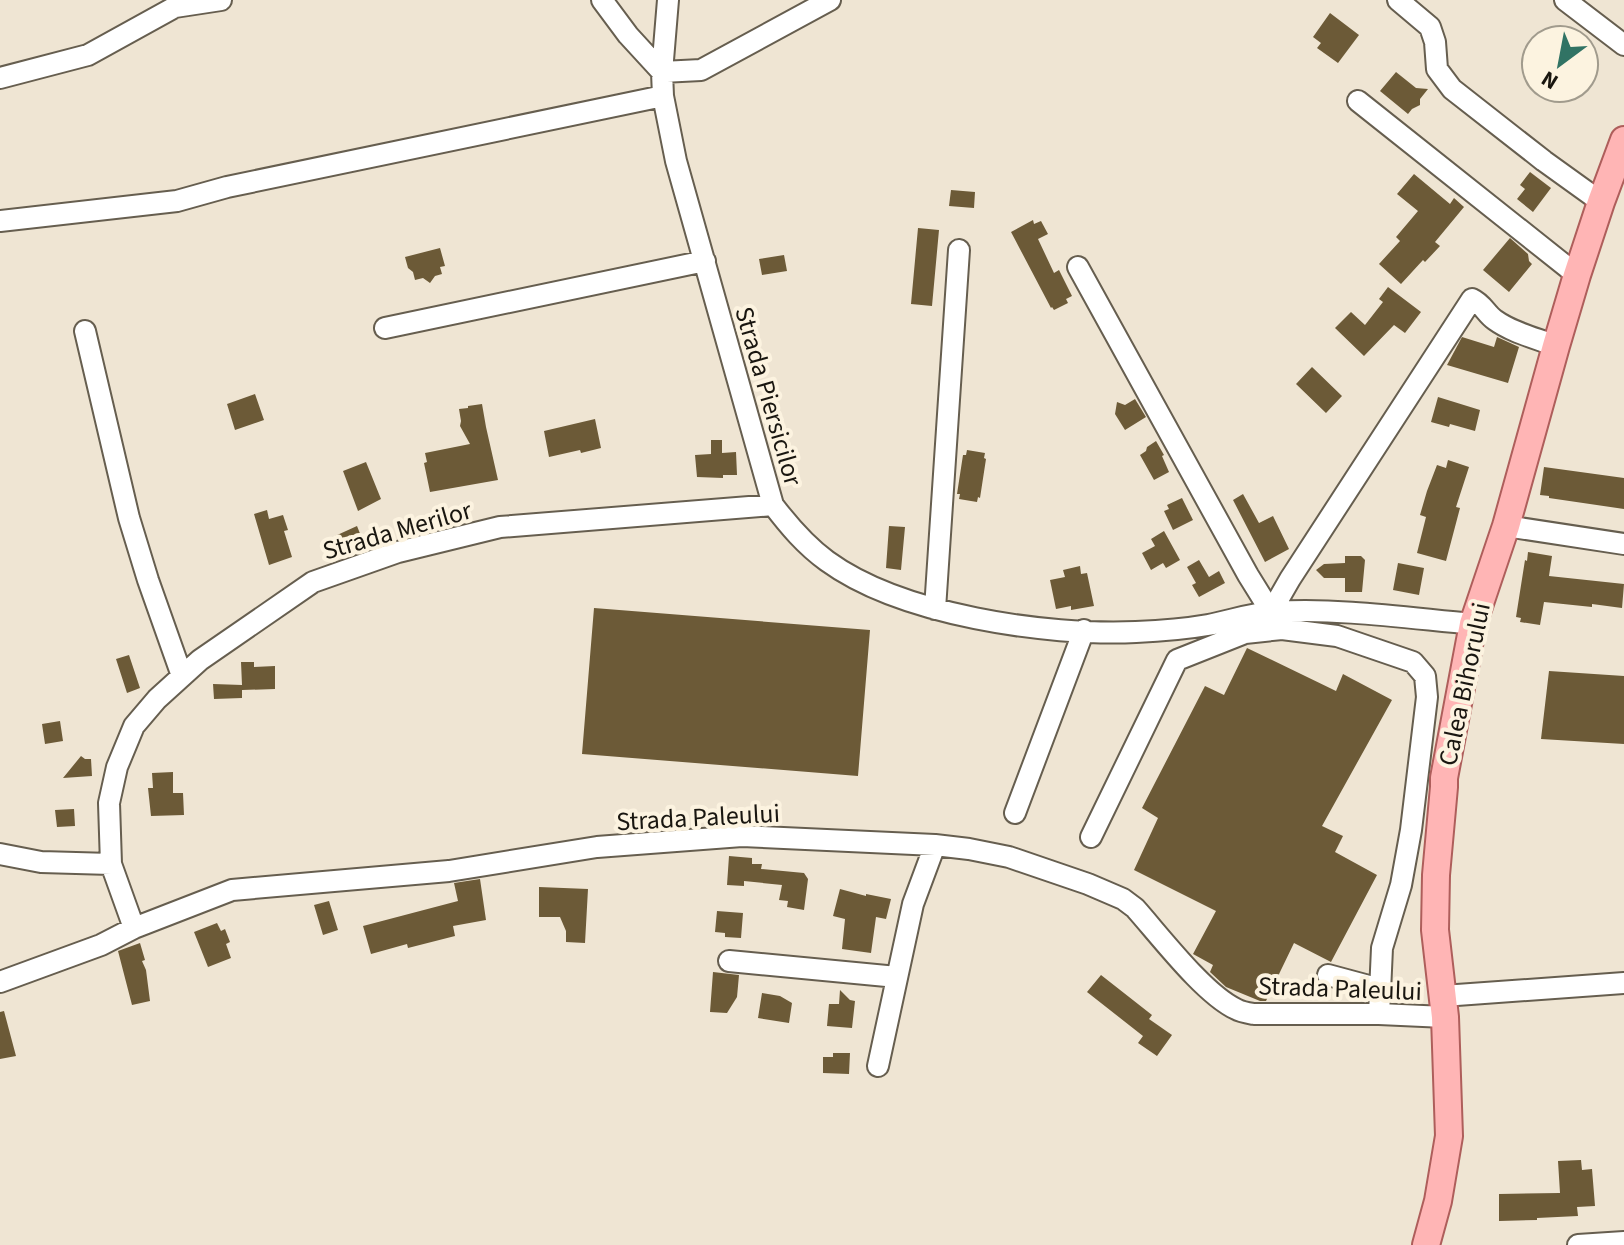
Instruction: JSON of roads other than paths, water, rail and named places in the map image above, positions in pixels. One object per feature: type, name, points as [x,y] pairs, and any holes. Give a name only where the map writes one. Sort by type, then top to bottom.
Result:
[{"type":"main road","name":"Calea Bihorului","points":[[1426,1245],[1438,1201],[1449,1136],[1444,1007],[1435,930],[1444,778],[1473,624],[1506,526],[1577,275],[1624,140]]},
{"type":"street","points":[[0,78],[88,55],[175,7],[221,0]]},
{"type":"street","points":[[602,0],[628,35],[662,72],[701,70],[830,0]]},
{"type":"street","name":"Strada Piersicilor","points":[[668,0],[663,96],[676,161],[773,505],[799,538],[829,562],[875,587],[935,609],[1045,628],[1135,632],[1207,625],[1271,612],[1331,612],[1473,624]]},
{"type":"street","points":[[1398,0],[1430,27],[1435,42],[1437,69],[1452,89],[1601,202]]},
{"type":"street","points":[[1565,0],[1624,45]]},
{"type":"street","points":[[0,221],[177,201],[227,187],[663,96]]},
{"type":"street","points":[[1358,101],[1577,275]]},
{"type":"street","points":[[935,609],[959,250]]},
{"type":"street","points":[[385,328],[705,261]]},
{"type":"street","points":[[1078,267],[1271,612],[1472,299],[1485,308],[1491,318],[1507,328],[1556,346]]},
{"type":"street","points":[[85,331],[129,518],[182,676]]},
{"type":"street","name":"Strada Merilor","points":[[111,864],[109,803],[117,767],[134,726],[157,699],[200,660],[313,582],[398,552],[500,527],[773,505]]},
{"type":"street","points":[[1506,526],[1624,544]]},
{"type":"street","points":[[1091,837],[1177,660],[1245,633],[1282,629],[1337,636],[1413,662],[1425,676],[1427,697],[1411,830],[1401,885],[1382,948],[1379,1014]]},
{"type":"street","points":[[1015,813],[1084,630]]},
{"type":"street","name":"Strada Paleului","points":[[0,982],[101,945],[134,928],[232,890],[449,871],[597,847],[742,836],[969,849],[1009,857],[1088,884],[1123,899],[1135,908],[1219,999],[1238,1010],[1254,1014],[1379,1014],[1624,983]]},
{"type":"street","points":[[878,1066],[913,904],[935,845]]},
{"type":"street","points":[[0,854],[41,862],[111,864],[134,928]]},
{"type":"street","points":[[729,961],[897,977]]},
{"type":"street","points":[[1328,975],[1380,989]]},
{"type":"street","points":[[1578,1245],[1624,1242]]}]
